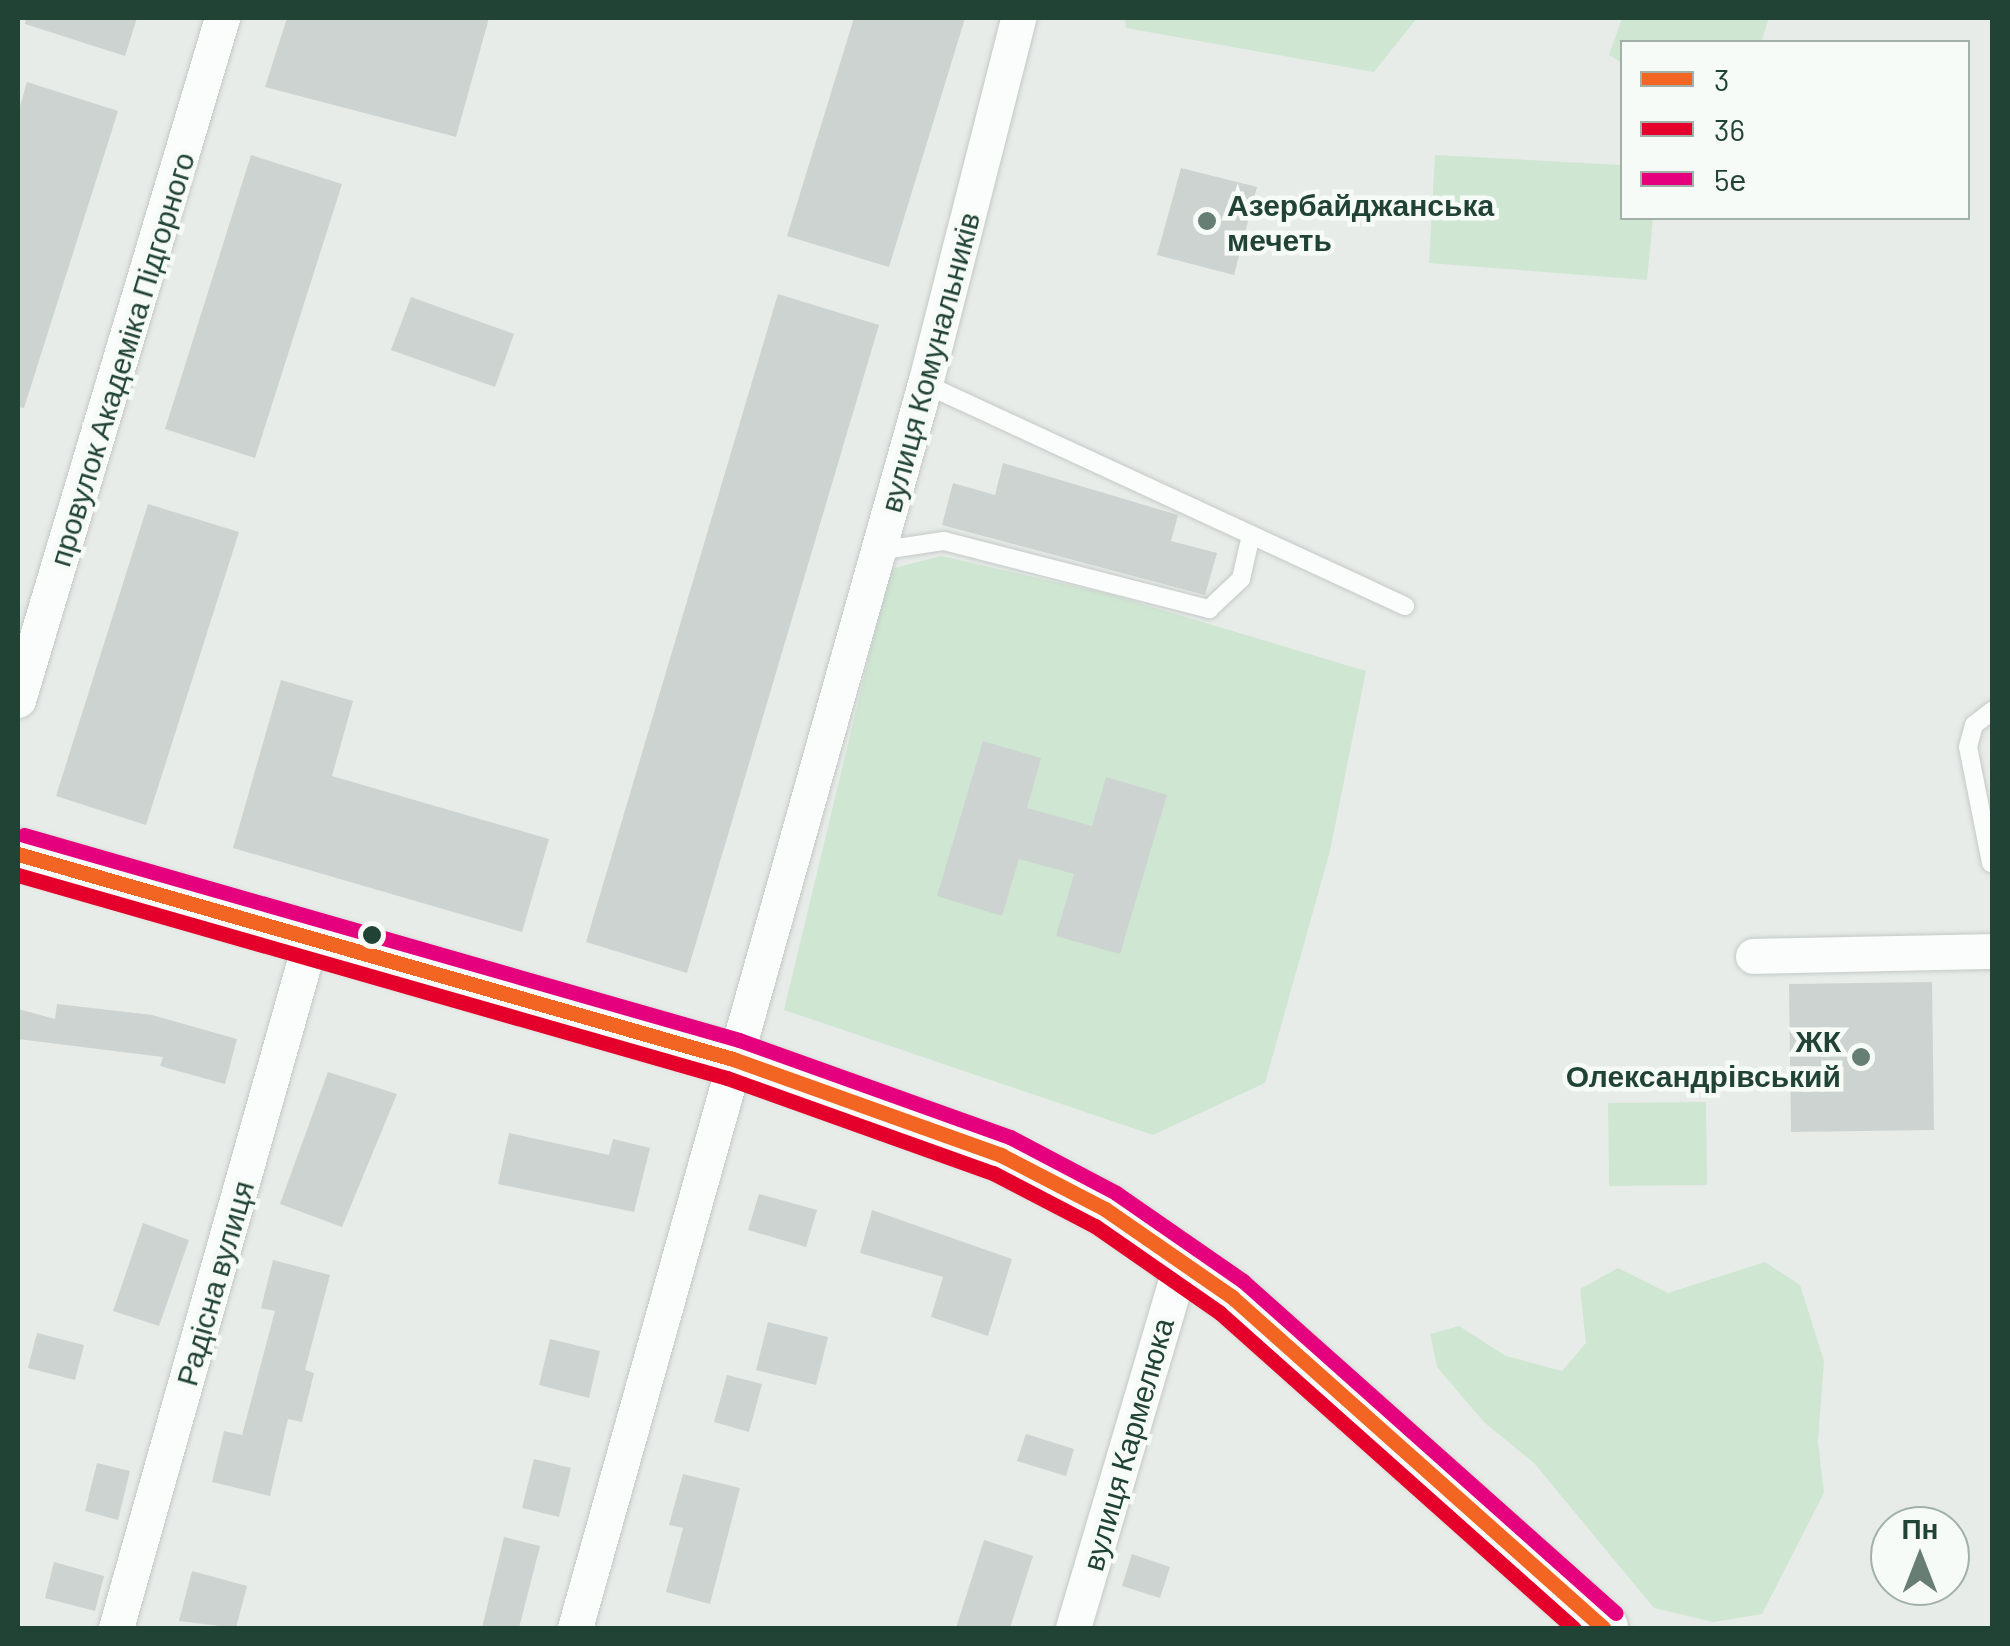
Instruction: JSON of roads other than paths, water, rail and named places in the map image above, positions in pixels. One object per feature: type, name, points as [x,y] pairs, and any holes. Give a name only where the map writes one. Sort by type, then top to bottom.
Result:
[{"type":"main road","points":[[18,854],[733,1059],[1001,1155],[1105,1208],[1182,1259],[1381,1425],[1603,1628]]},
{"type":"street","name":"провулок Академіка Підгорного","points":[[18,700],[222,18]]},
{"type":"street","name":"вулиця Комунальників","points":[[575,1628],[925,384],[1018,18]]},
{"type":"street","name":"Радісна вулиця","points":[[116,1628],[311,938]]},
{"type":"street","points":[[1753,956],[1992,951]]},
{"type":"street","name":"вулиця Кармелюка","points":[[1074,1628],[1182,1259]]},
{"type":"lane","points":[[925,384],[1404,606]]},
{"type":"lane","points":[[878,551],[944,541],[1209,609],[1241,579],[1251,535]]},
{"type":"lane","points":[[1992,711],[1974,724],[1968,747],[1992,865]]},
{"type":"place","name":"Азербайджанська мечеть","points":[[1207,221]]},
{"type":"place","name":"ЖК Олександрівський","points":[[1861,1057]]}]
